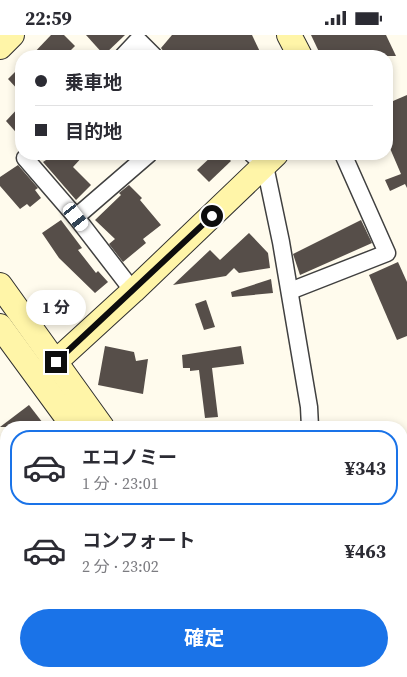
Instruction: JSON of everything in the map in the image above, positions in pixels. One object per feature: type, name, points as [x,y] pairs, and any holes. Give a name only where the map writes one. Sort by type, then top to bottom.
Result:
[{"type":"street","points":[[0,47],[12,35]]},
{"type":"street","points":[[290,35],[297,50]]},
{"type":"street","points":[[128,50],[138,40],[148,50]]},
{"type":"street","points":[[27,160],[76,217],[133,291]]},
{"type":"street","points":[[76,217],[142,160]]},
{"type":"street","points":[[47,369],[133,291],[262,160]]},
{"type":"street","points":[[264,160],[290,291],[309,421]]},
{"type":"street","points":[[290,291],[387,253],[346,160]]},
{"type":"street","points":[[0,285],[47,369],[71,421]]},
{"type":"street","points":[[0,326],[101,421]]},
{"type":"building","points":[[51,35],[64,35],[75,46],[71,50],[37,50]]},
{"type":"building","points":[[86,35],[125,35],[109,50],[100,50]]},
{"type":"building","points":[[172,35],[252,35],[259,50],[162,50],[161,48]]},
{"type":"building","points":[[311,35],[386,35],[396,56],[393,56],[393,50],[318,50]]},
{"type":"building","points":[[15,72],[15,87],[8,79]]},
{"type":"building","points":[[407,95],[407,188],[405,184],[390,191],[385,180],[401,174],[393,155],[393,101]]},
{"type":"building","points":[[15,111],[15,131],[6,121]]},
{"type":"building","points":[[46,160],[79,160],[73,167],[91,185],[76,200],[43,162]]},
{"type":"building","points":[[208,160],[231,161],[209,182],[197,170]]},
{"type":"building","points":[[18,165],[38,188],[35,190],[41,198],[30,207],[27,204],[20,209],[0,186],[0,177]]},
{"type":"building","points":[[129,185],[142,198],[140,200],[161,225],[143,239],[146,243],[123,262],[109,244],[115,239],[95,220],[121,195],[119,193]]},
{"type":"building","points":[[61,220],[82,248],[78,250],[96,273],[98,271],[108,282],[95,293],[59,258],[42,233]]},
{"type":"building","points":[[361,220],[372,243],[300,275],[293,254]]},
{"type":"building","points":[[249,233],[268,253],[270,268],[239,273],[234,268],[226,276],[173,285],[210,250],[220,260]]},
{"type":"building","points":[[398,262],[407,282],[407,336],[397,340],[369,275]]},
{"type":"building","points":[[271,279],[273,293],[232,297],[231,292]]},
{"type":"building","points":[[206,300],[215,327],[204,330],[195,304]]},
{"type":"building","points":[[105,346],[134,352],[136,361],[148,359],[143,394],[98,385]]},
{"type":"building","points":[[241,346],[244,364],[212,368],[218,417],[205,418],[199,370],[190,371],[190,368],[183,368],[182,355]]},
{"type":"building","points":[[29,405],[41,421],[8,421]]},
{"type":"route","points":[[56,362],[212,216]]}]
